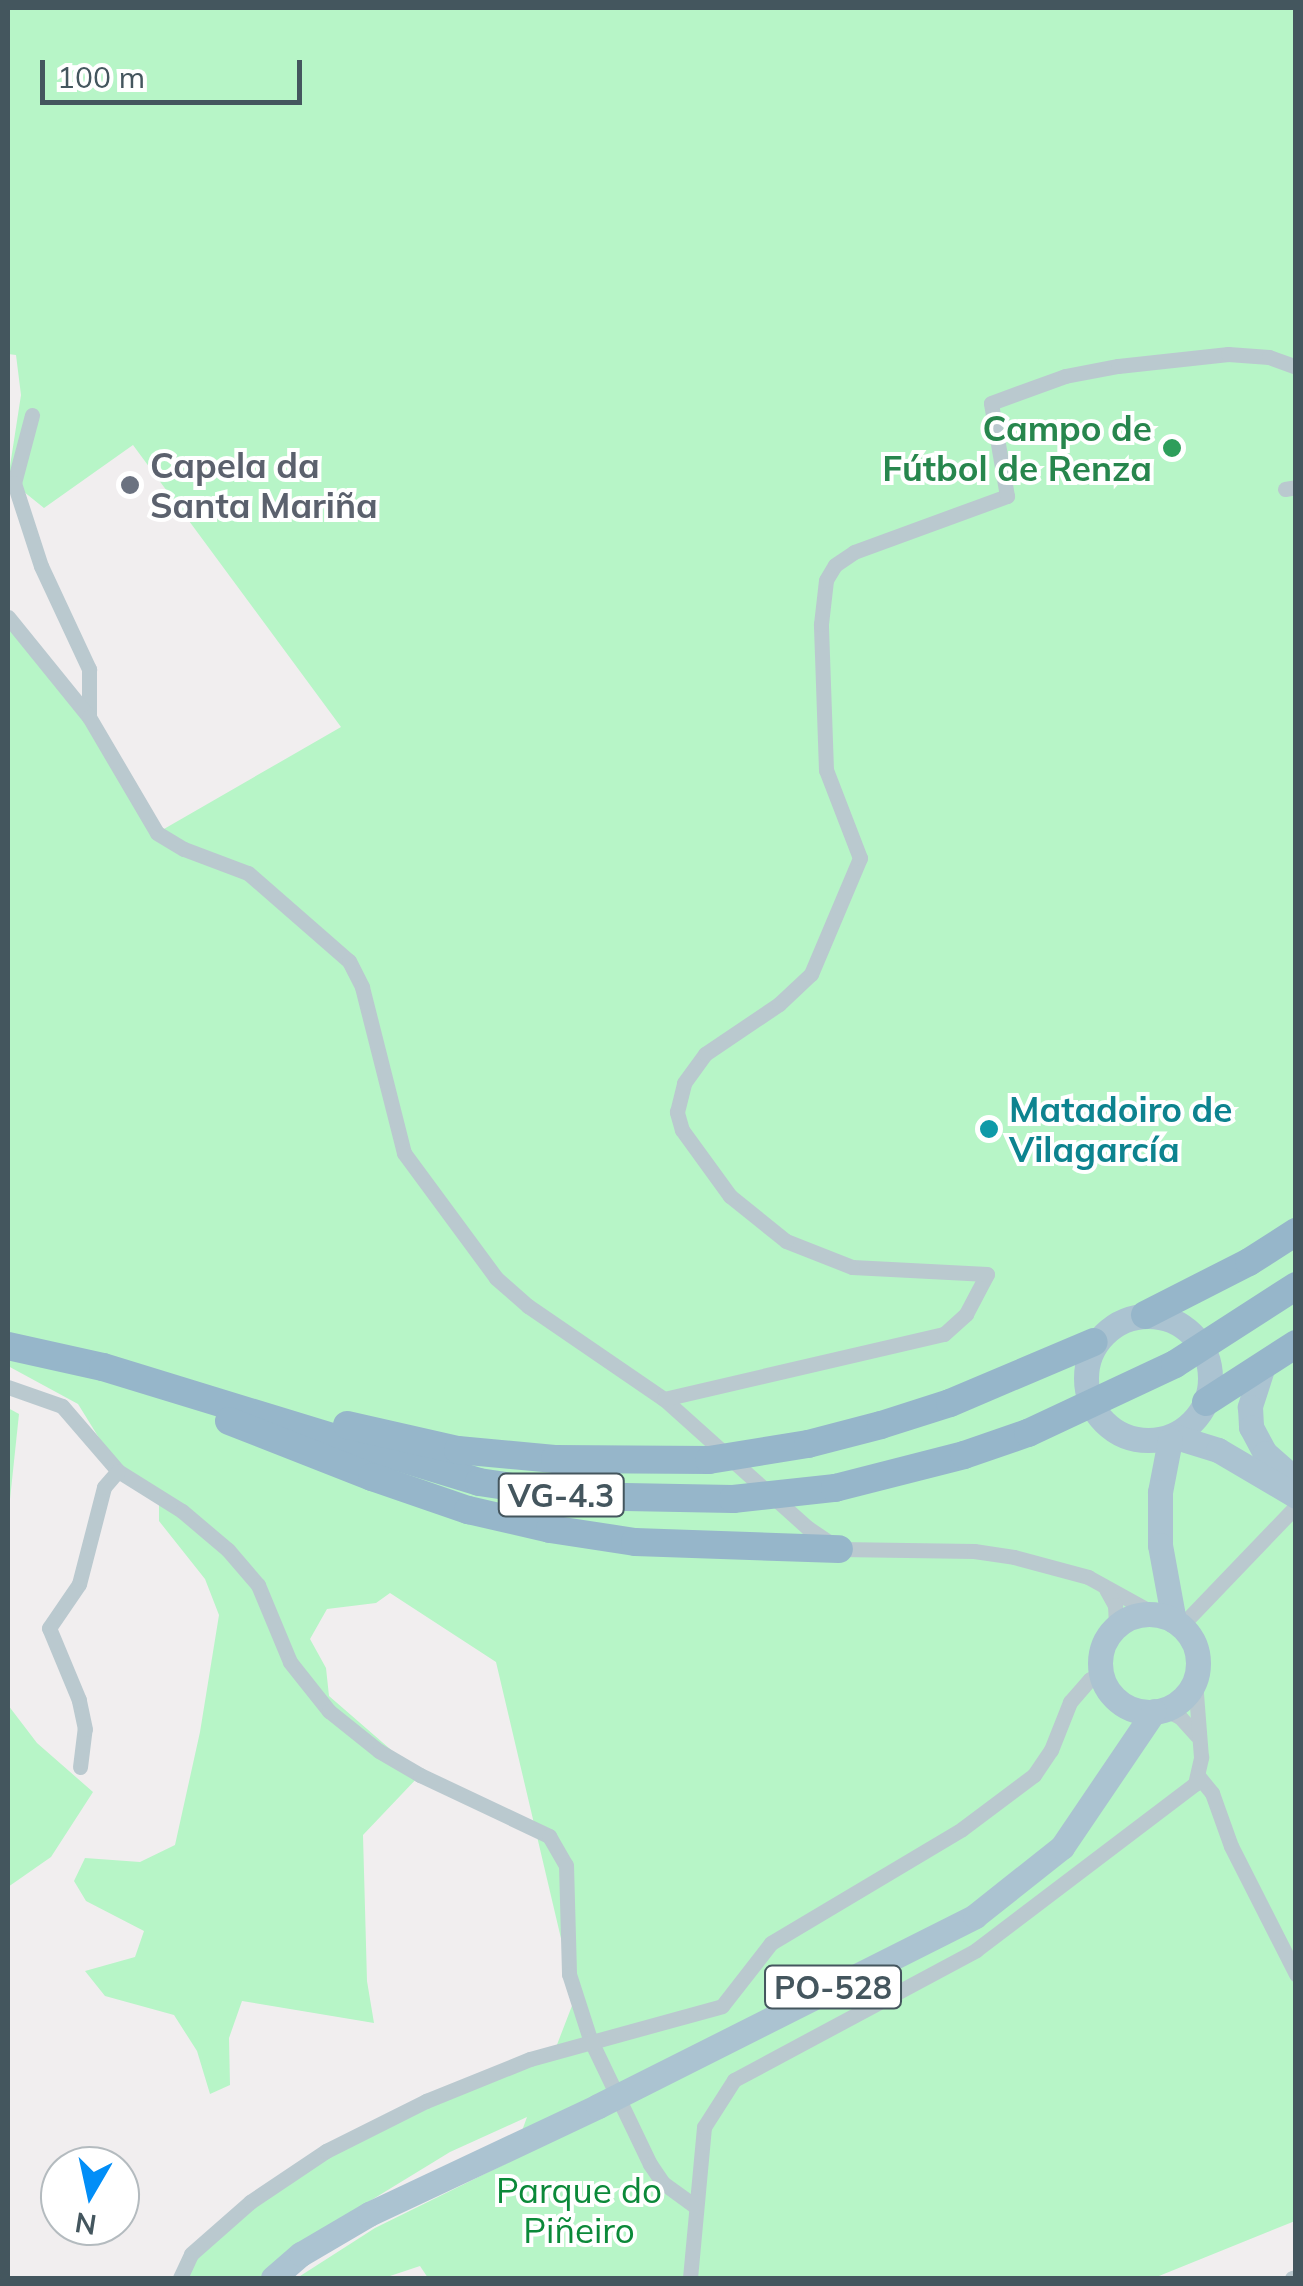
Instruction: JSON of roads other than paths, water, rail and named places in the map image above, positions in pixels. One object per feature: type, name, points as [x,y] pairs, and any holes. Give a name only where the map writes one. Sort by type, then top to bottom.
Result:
[{"type":"highway","points":[[1158,1318],[1296,1232]]},
{"type":"highway","name":"VG-4.3","points":[[8,1346],[103,1367],[478,1482],[572,1496],[733,1499],[836,1488],[964,1455],[1028,1433],[1174,1364],[1296,1286]]},
{"type":"highway","points":[[103,1367],[184,1376],[366,1431],[458,1450],[641,1463],[709,1460],[826,1439],[950,1403],[1094,1342]]},
{"type":"highway","points":[[1206,1398],[1262,1369],[1296,1344]]},
{"type":"highway","points":[[103,1367],[354,1470],[468,1510],[550,1529],[636,1542],[839,1549]]},
{"type":"main road","points":[[1160,1492],[1146,1459],[1094,1408],[1086,1376],[1094,1342],[1116,1322],[1158,1318],[1190,1333],[1202,1349],[1206,1398],[1219,1436],[1248,1466]]},
{"type":"main road","points":[[1262,1369],[1250,1406],[1251,1427],[1264,1453],[1296,1480]]},
{"type":"main road","points":[[1150,1618],[1160,1545],[1160,1492],[1173,1439],[1206,1398]]},
{"type":"main road","points":[[1122,1434],[1141,1442],[1173,1439],[1248,1466],[1296,1496]]},
{"type":"main road","points":[[1150,1618],[1151,1588],[1160,1545]]},
{"type":"main road","points":[[1150,1618],[1196,1650],[1195,1680],[1186,1695],[1159,1710],[1134,1710],[1117,1700],[1101,1674],[1104,1643],[1150,1618]]},
{"type":"main road","name":"PO-528","points":[[1100,1793],[1116,1744],[1117,1700]]},
{"type":"main road","name":"PO-528","points":[[273,2278],[301,2254],[369,2214],[598,2106],[975,1916],[1062,1847],[1159,1710]]},
{"type":"street","points":[[664,1399],[944,1334],[966,1314],[988,1274],[852,1267],[786,1241],[730,1196],[682,1130],[677,1112],[684,1083],[705,1054],[779,1004],[811,974],[860,858],[826,770],[821,624],[826,580],[835,565],[854,552],[1007,496],[991,403],[1065,376],[1118,366],[1228,354],[1269,358],[1296,368]]},
{"type":"street","points":[[32,415],[14,482],[42,566],[89,669],[89,717]]},
{"type":"street","points":[[8,617],[89,717],[157,834],[184,849],[248,873],[350,961],[362,987],[404,1153],[496,1278],[528,1306],[664,1399],[808,1528],[839,1549],[1014,1557],[1104,1586],[1150,1618]]},
{"type":"street","points":[[8,1386],[62,1406],[118,1471],[182,1510],[228,1550],[258,1585],[290,1662],[328,1711],[380,1752],[420,1775],[549,1836],[566,1865],[569,1974],[590,2039],[650,2164],[663,2183],[694,2206]]},
{"type":"street","points":[[80,1768],[85,1729],[79,1700],[50,1628],[78,1584],[104,1487],[118,1471]]},
{"type":"street","points":[[1150,1618],[1296,1506]]},
{"type":"street","points":[[1104,1586],[1116,1605],[1150,1618]]},
{"type":"street","points":[[180,2278],[192,2254],[250,2202],[326,2151],[426,2101],[590,2039],[676,2022],[722,2006],[771,1943],[962,1829],[1034,1775],[1051,1750],[1070,1702],[1090,1678],[1101,1674]]},
{"type":"street","points":[[1195,1680],[1199,1777],[1212,1793],[1231,1846],[1296,1974]]},
{"type":"street","points":[[1159,1710],[1180,1717],[1199,1740]]},
{"type":"street","points":[[690,2278],[704,2127],[734,2080],[976,1950],[1184,1794],[1199,1777]]},
{"type":"place","name":"Campo de Fútbol de Renza","points":[[1172,448]]},
{"type":"place","name":"Capela da Santa Mariña","points":[[130,485]]},
{"type":"place","name":"Matadoiro de Vilagarcía","points":[[989,1129]]},
{"type":"park label","name":"Parque do Piñeiro","points":[[579,2210]]}]
